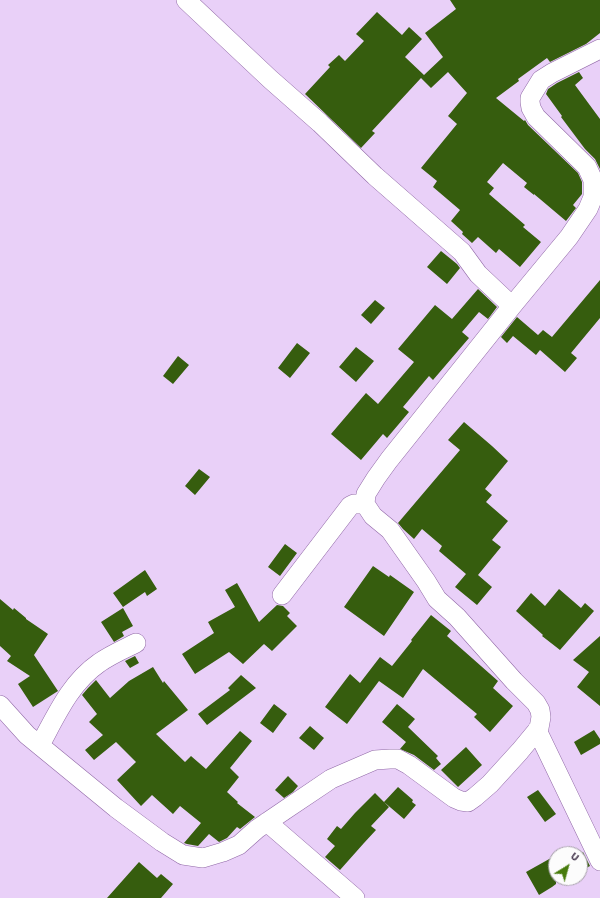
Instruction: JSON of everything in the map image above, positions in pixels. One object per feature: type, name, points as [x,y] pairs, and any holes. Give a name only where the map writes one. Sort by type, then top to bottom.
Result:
[{"type":"street","points":[[186,0],[270,79],[320,123],[375,176],[462,252],[478,274],[512,306]]},
{"type":"street","points":[[0,705],[27,735],[116,808],[162,842],[183,855],[203,858],[239,845],[267,822],[332,779],[375,760],[390,758],[398,759],[409,765],[454,798],[461,801],[468,802],[490,784],[539,728],[541,717],[540,710],[457,617],[437,599],[390,530],[373,516],[365,504],[366,494],[376,478],[512,306],[569,237],[588,209],[593,197],[593,180],[587,167],[536,117],[531,108],[530,98],[541,80],[600,49]]},
{"type":"street","points":[[282,596],[350,506],[354,504],[365,504]]},
{"type":"street","points":[[40,745],[66,698],[80,681],[99,663],[136,643]]},
{"type":"street","points":[[537,730],[600,861]]},
{"type":"street","points":[[267,822],[356,898]]},
{"type":"building","points":[[450,0],[600,0],[600,33],[586,44],[550,62],[547,58],[518,79],[519,81],[496,98],[524,121],[525,120],[528,125],[578,173],[582,182],[582,194],[573,205],[576,208],[566,221],[524,187],[527,183],[503,163],[487,182],[494,188],[489,194],[525,225],[523,227],[541,242],[520,267],[499,249],[496,253],[478,237],[472,243],[462,234],[463,232],[451,221],[460,210],[433,187],[437,181],[421,168],[457,124],[448,116],[467,93],[448,72],[431,88],[421,78],[372,131],[375,133],[361,148],[305,94],[330,67],[328,65],[339,55],[345,61],[364,41],[356,34],[377,12],[402,35],[409,27],[422,39],[405,57],[424,75],[443,57],[425,33],[456,9]]},
{"type":"building","points":[[579,72],[583,78],[575,85],[600,119],[600,169],[595,159],[585,149],[546,94],[548,89],[557,83]]},
{"type":"building","points":[[441,251],[460,268],[447,284],[427,267]]},
{"type":"building","points":[[600,280],[600,318],[571,353],[577,358],[565,372],[540,350],[536,355],[513,336],[507,343],[501,337],[517,317],[538,335],[543,330],[552,337]]},
{"type":"building","points":[[478,289],[497,307],[488,319],[479,312],[462,332],[469,338],[433,380],[429,376],[403,407],[409,412],[387,438],[383,434],[361,460],[331,434],[366,393],[378,404],[414,362],[398,349],[435,305],[452,319]]},
{"type":"building","points":[[375,300],[385,308],[371,324],[361,315]]},
{"type":"building","points":[[297,343],[310,353],[290,378],[278,368]]},
{"type":"building","points":[[356,347],[374,361],[356,382],[339,367]]},
{"type":"building","points":[[178,356],[189,365],[173,384],[163,376]]},
{"type":"building","points":[[464,422],[508,461],[485,489],[492,495],[486,502],[508,521],[492,540],[501,547],[478,575],[492,587],[477,605],[455,587],[466,574],[439,551],[442,546],[422,529],[414,539],[398,523],[460,450],[448,440]]},
{"type":"building","points":[[199,469],[210,477],[195,495],[185,486]]},
{"type":"building","points":[[285,544],[297,553],[280,576],[268,567]]},
{"type":"building","points":[[373,566],[389,577],[390,575],[414,592],[384,636],[344,607]]},
{"type":"building","points":[[145,570],[157,589],[147,596],[145,592],[123,607],[113,593]]},
{"type":"building","points":[[237,583],[259,622],[277,605],[283,606],[290,613],[287,616],[297,626],[272,651],[264,644],[243,664],[229,652],[195,674],[182,654],[214,633],[208,622],[235,607],[225,590]]},
{"type":"building","points":[[559,589],[581,608],[585,603],[594,611],[560,650],[542,636],[543,635],[516,611],[531,593],[545,606]]},
{"type":"building","points":[[0,599],[13,610],[14,608],[26,619],[48,634],[34,655],[58,691],[33,707],[18,684],[30,676],[7,661],[11,656],[0,646]]},
{"type":"building","points":[[123,608],[133,626],[122,632],[124,636],[114,642],[101,622]]},
{"type":"building","points":[[431,615],[451,631],[447,636],[498,681],[493,688],[513,706],[490,732],[474,717],[477,714],[423,669],[403,698],[379,681],[347,724],[325,707],[350,674],[360,683],[380,657],[392,666]]},
{"type":"building","points":[[600,636],[600,706],[577,687],[589,672],[573,660]]},
{"type":"building","points":[[135,656],[139,663],[130,668],[125,661]]},
{"type":"building","points":[[153,667],[163,683],[164,681],[188,710],[156,734],[185,762],[191,756],[206,769],[240,731],[252,741],[230,768],[239,777],[227,792],[238,802],[237,803],[255,817],[240,829],[237,827],[227,838],[219,842],[209,834],[198,846],[184,843],[201,823],[180,806],[173,814],[152,795],[141,806],[117,780],[136,762],[116,742],[94,760],[85,750],[103,735],[89,722],[97,714],[82,695],[96,680],[110,698],[129,681]]},
{"type":"building","points":[[241,675],[256,688],[207,725],[198,714],[230,690],[228,688]]},
{"type":"building","points":[[274,704],[287,714],[273,733],[260,723]]},
{"type":"building","points":[[397,704],[415,719],[408,727],[438,756],[436,758],[441,764],[434,770],[414,755],[400,749],[406,742],[382,722]]},
{"type":"building","points":[[310,726],[324,738],[314,750],[299,738]]},
{"type":"building","points":[[594,730],[600,739],[600,744],[581,755],[574,742]]},
{"type":"building","points":[[466,747],[482,765],[458,787],[441,770]]},
{"type":"building","points":[[288,776],[298,786],[293,792],[284,798],[275,790]]},
{"type":"building","points":[[398,787],[413,800],[412,802],[416,805],[404,819],[384,802]]},
{"type":"building","points":[[538,790],[556,814],[545,822],[527,797]]},
{"type":"building","points":[[375,793],[389,807],[371,826],[376,830],[340,870],[325,857],[335,846],[327,839],[337,826],[341,829]]},
{"type":"building","points":[[548,860],[548,886],[553,886],[539,895],[526,872]]},
{"type":"building","points":[[139,862],[157,878],[161,874],[173,884],[161,898],[107,898]]}]
